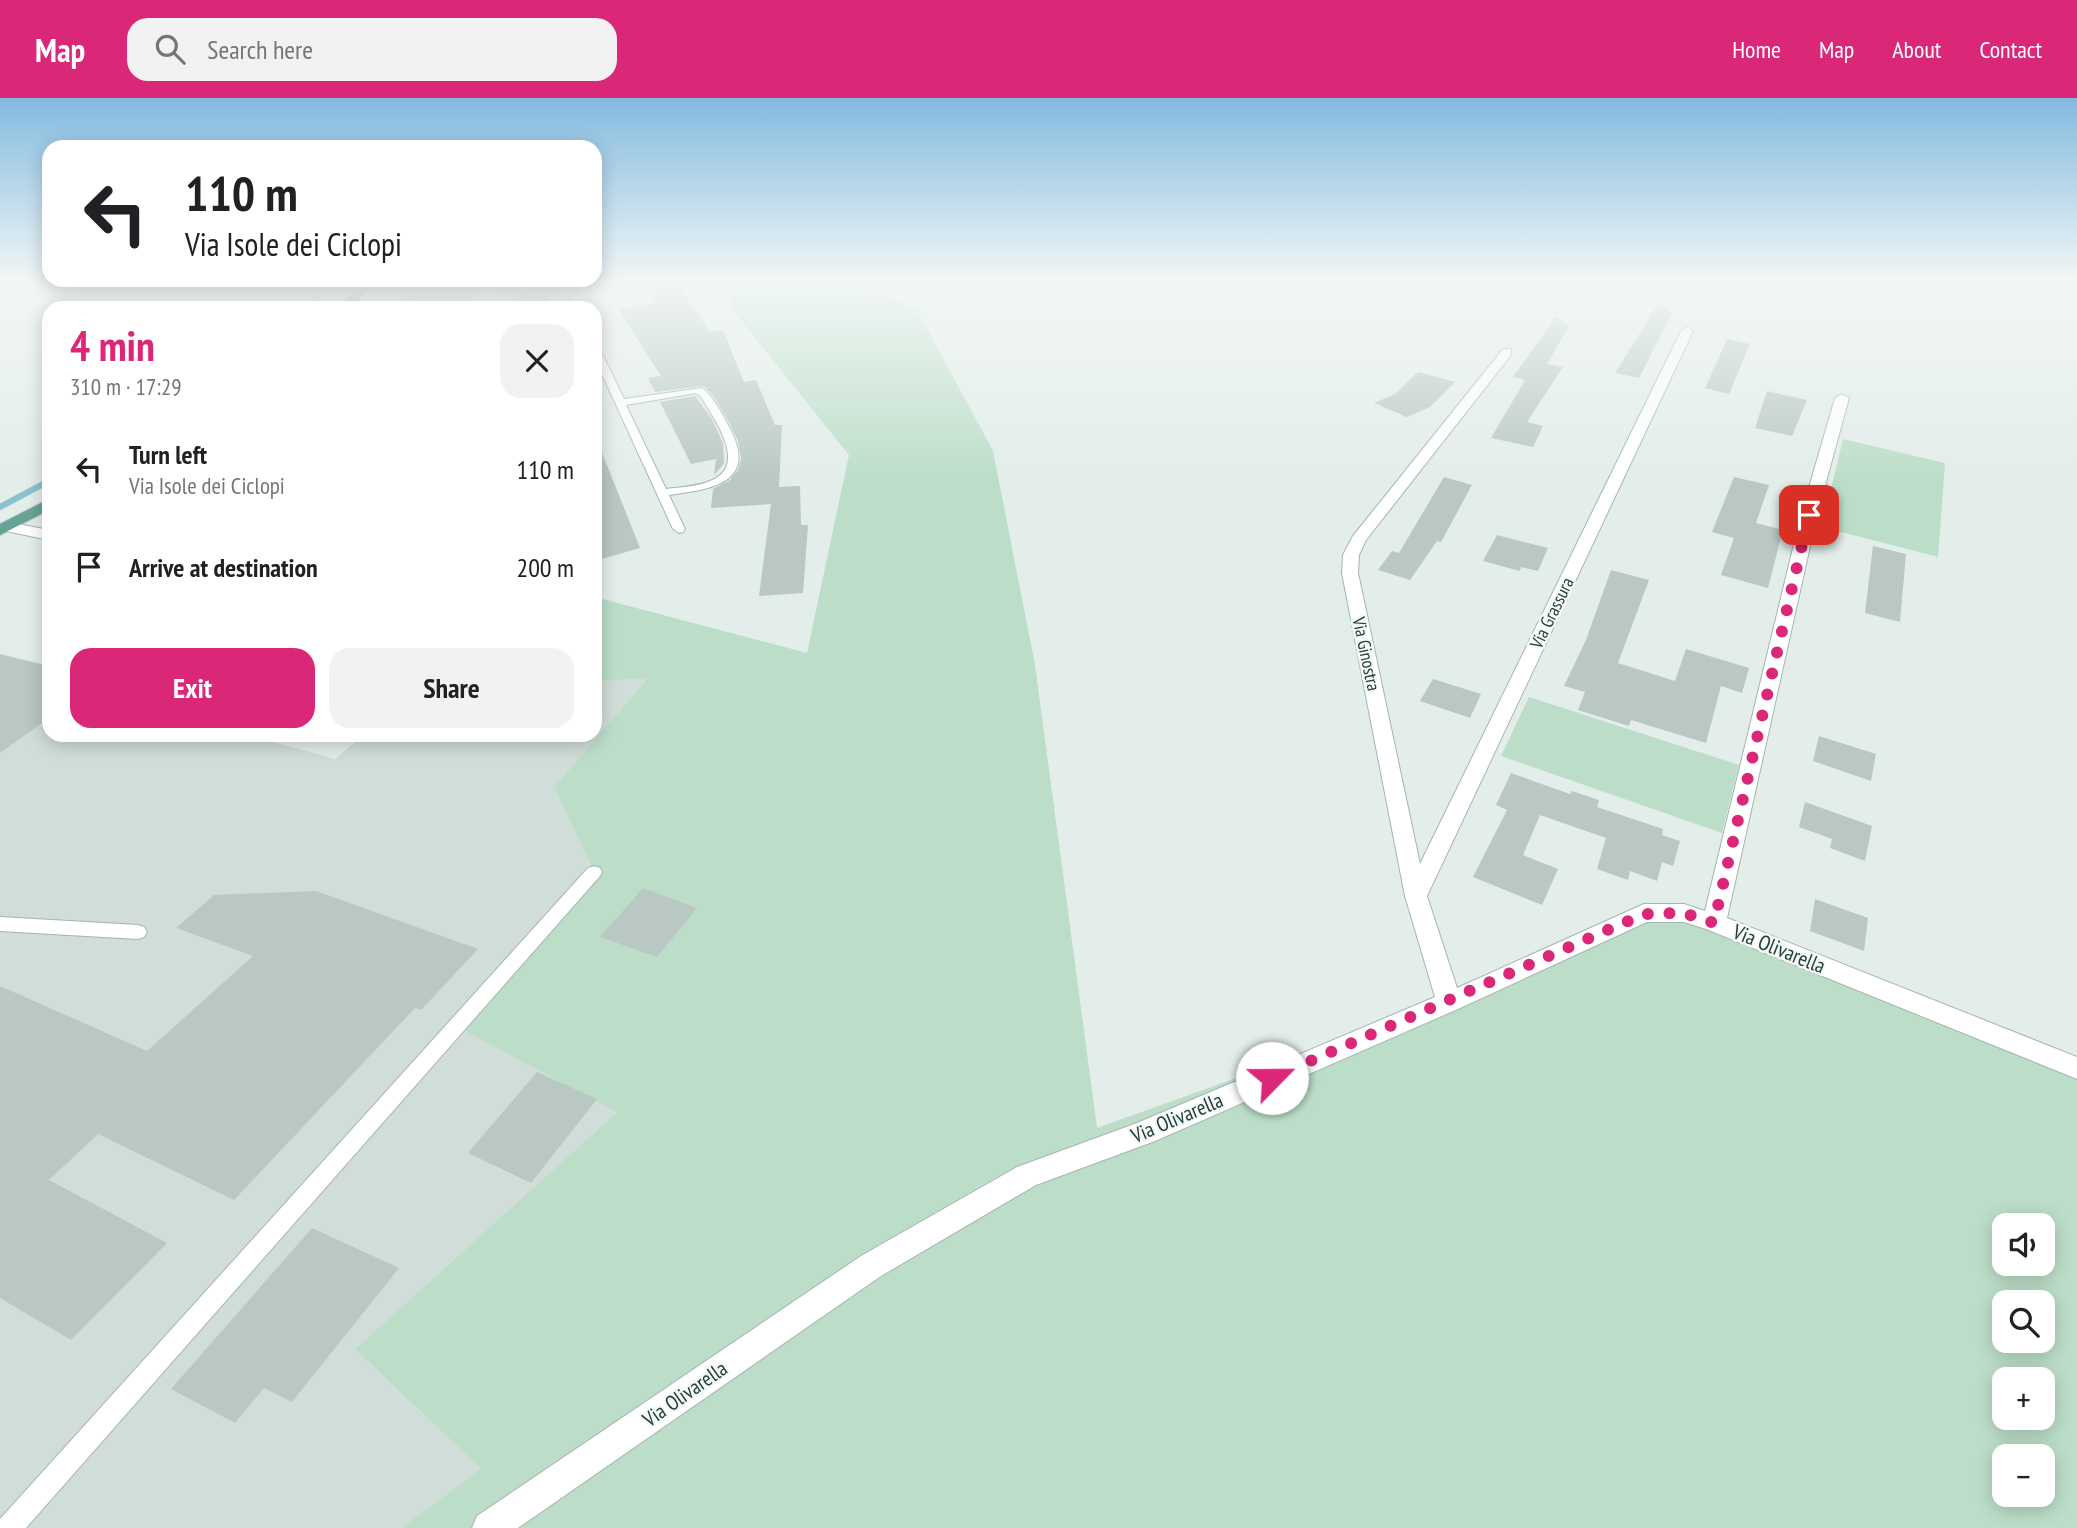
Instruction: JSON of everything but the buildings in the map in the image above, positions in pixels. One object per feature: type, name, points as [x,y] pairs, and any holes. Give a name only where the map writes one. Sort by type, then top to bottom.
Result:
[{"type":"main road","points":[[4,529],[42,508]]},
{"type":"street","name":"Via Grassura","points":[[1416,896],[1679,348]]},
{"type":"street","name":"Via Ginostra","points":[[1449,1002],[1416,896],[1350,573],[1351,555],[1359,539],[1507,352]]},
{"type":"street","points":[[1714,923],[1809,515],[1842,398]]},
{"type":"street","points":[[4,529],[42,534]]},
{"type":"street","name":"Via Olivarella","points":[[489,1528],[871,1266],[1027,1176],[1145,1132],[1449,1002],[1644,914],[1684,913],[1714,923],[2077,1068]]},
{"type":"lane","points":[[602,364],[679,529]]},
{"type":"lane","points":[[620,403],[698,390],[705,395],[732,440],[735,455],[730,471],[724,478],[711,484],[662,493]]},
{"type":"lane","points":[[9,1528],[594,872]]},
{"type":"lane","points":[[0,924],[138,932]]},
{"type":"shaded area","points":[[0,667],[42,678],[42,742],[274,742],[335,759],[356,742],[593,742],[554,787],[594,872],[618,1111],[355,1349],[481,1469],[401,1528],[0,1528]]},
{"type":"shaded area","points":[[649,677],[602,731],[602,680]]},
{"type":"green space","points":[[763,348],[937,348],[993,451],[1035,665],[1097,1128],[1449,1002],[1644,913],[1714,923],[2077,1068],[2077,1528],[401,1528],[481,1469],[355,1349],[617,1112],[456,1026],[594,872],[554,787],[593,742],[602,742],[602,731],[648,678],[602,681],[602,599],[807,653],[849,455]]},
{"type":"green space","points":[[1843,439],[1945,463],[1938,557],[1822,527]]},
{"type":"green space","points":[[1529,697],[1739,765],[1722,833],[1501,756]]},
{"type":"waterway","points":[[0,507],[42,485]]},
{"type":"route","points":[[1272,1078],[1644,914],[1684,913],[1714,923],[1809,515]]}]
